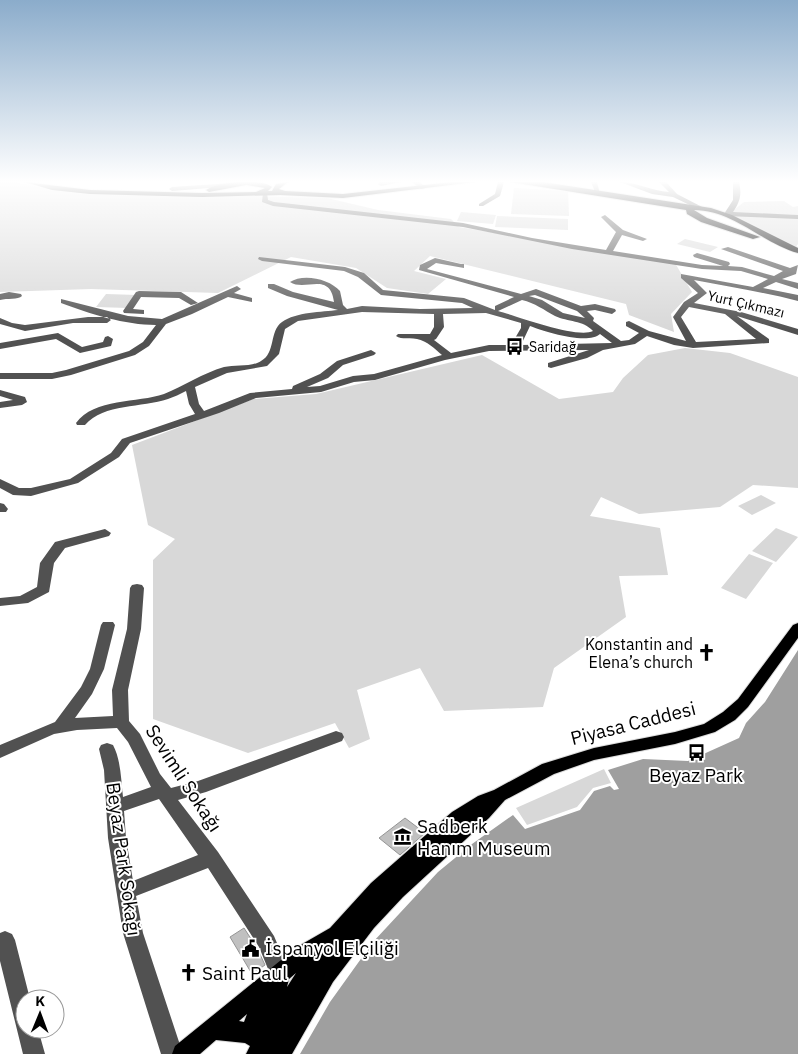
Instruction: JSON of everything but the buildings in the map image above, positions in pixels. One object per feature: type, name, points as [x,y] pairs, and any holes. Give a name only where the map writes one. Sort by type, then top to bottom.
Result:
[{"type":"main road","points":[[739,231],[798,253]]},
{"type":"main road","points":[[757,231],[798,253]]},
{"type":"main road","points":[[754,236],[765,236]]},
{"type":"main road","name":"Piyasa Caddesi","points":[[339,932],[378,889],[446,827],[470,809],[535,775],[568,762],[594,754],[675,738],[709,728],[729,716],[743,703],[776,655],[798,628]]},
{"type":"main road","name":"Piyasa Caddesi","points":[[263,1048],[315,989],[362,927],[500,795]]},
{"type":"main road","points":[[183,1054],[304,954],[339,932]]},
{"type":"main road","points":[[263,1048],[298,987],[339,932]]},
{"type":"main road","points":[[263,1048],[258,1014],[277,989],[280,974]]},
{"type":"main road","points":[[212,1029],[263,1048]]},
{"type":"street","points":[[490,231],[532,240],[702,267],[742,269]]},
{"type":"street","points":[[609,252],[620,232],[643,239]]},
{"type":"street","points":[[725,249],[795,270]]},
{"type":"street","points":[[697,254],[798,286]]},
{"type":"street","points":[[262,259],[346,269],[360,275],[382,292],[464,301],[552,331],[594,336],[598,332],[597,328]]},
{"type":"street","points":[[461,266],[435,260],[423,267],[423,270],[539,302],[560,315],[588,322],[621,344]]},
{"type":"street","points":[[754,290],[775,278],[795,270]]},
{"type":"street","points":[[693,345],[677,317],[688,304],[703,293],[684,276],[754,290],[775,292],[798,298]]},
{"type":"street","points":[[294,282],[317,280],[327,283],[338,293],[342,308]]},
{"type":"street","points":[[271,286],[290,294],[342,308],[442,312],[486,310]]},
{"type":"street","points":[[430,290],[470,299],[498,308],[524,321],[526,328],[515,347]]},
{"type":"street","points":[[192,307],[181,296],[143,294],[137,296],[127,311],[171,313],[192,307],[214,300],[232,292],[249,299]]},
{"type":"street","points":[[498,308],[522,296],[536,292],[580,309],[590,318],[588,322]]},
{"type":"street","points":[[0,297],[18,296]]},
{"type":"street","points":[[214,300],[222,302],[226,306]]},
{"type":"street","points":[[64,301],[98,312],[144,321]]},
{"type":"street","name":"Yurt Çıkmazı","points":[[688,304],[728,312],[798,332]]},
{"type":"street","points":[[413,305],[442,312]]},
{"type":"street","points":[[0,376],[60,374],[132,353],[146,344],[163,322],[192,307]]},
{"type":"street","points":[[580,309],[595,307],[612,311]]},
{"type":"street","points":[[81,423],[87,416],[100,411],[133,402],[165,397],[225,370],[261,365],[270,358],[275,350],[279,332],[289,321],[342,308]]},
{"type":"street","points":[[400,336],[415,334],[433,337],[439,327],[442,312]]},
{"type":"street","points":[[629,324],[646,334],[677,343],[693,345],[766,341],[731,318],[728,312]]},
{"type":"street","points":[[0,321],[20,329],[79,320],[163,322]]},
{"type":"street","points":[[47,326],[51,336]]},
{"type":"street","points":[[0,483],[17,492],[31,492],[74,481],[115,455],[126,442],[254,395],[320,388],[353,379],[375,377],[489,348],[603,347],[632,342],[646,334]]},
{"type":"street","points":[[0,346],[51,336],[63,338],[80,350],[108,344],[108,339]]},
{"type":"street","points":[[424,337],[449,357]]},
{"type":"street","points":[[551,365],[584,356],[603,347]]},
{"type":"street","points":[[288,392],[324,376],[340,363],[371,353]]},
{"type":"street","points":[[190,386],[194,404],[201,416]]},
{"type":"street","points":[[0,393],[21,399],[22,402],[0,405]]},
{"type":"street","points":[[0,602],[15,602],[35,595],[44,589],[47,563],[60,545],[105,534]]},
{"type":"street","name":"Sevimli Sokağı","points":[[137,588],[134,629],[120,690],[121,722],[134,738],[164,793],[190,831],[212,858],[267,942],[280,974]]},
{"type":"street","points":[[60,727],[87,690],[97,669],[108,625]]},
{"type":"street","points":[[0,752],[51,729],[77,724],[121,722]]},
{"type":"street","points":[[115,807],[164,793],[200,788],[336,737]]},
{"type":"street","name":"Beyaz Park Sokağı","points":[[107,749],[112,770],[117,838],[133,934],[172,1054]]},
{"type":"street","points":[[126,892],[212,858]]},
{"type":"street","points":[[4,940],[16,989]]},
{"type":"street","points":[[29,1039],[34,1054]]},
{"type":"shaded area","points":[[0,231],[484,231],[675,263],[692,292],[671,314],[674,332],[629,315],[626,304],[430,256],[414,271],[446,279],[428,294],[387,288],[356,268],[291,257],[218,293],[91,289],[0,292]]},
{"type":"shaded area","points":[[762,231],[798,231],[798,244],[795,248]]},
{"type":"shaded area","points":[[685,239],[718,247],[710,252],[677,244]]},
{"type":"shaded area","points":[[106,294],[137,295],[128,308],[96,307]]},
{"type":"shaded area","points":[[685,348],[730,353],[798,377],[798,488],[753,485],[720,507],[639,514],[601,497],[590,516],[660,528],[668,575],[619,576],[626,617],[554,668],[543,707],[444,711],[420,668],[357,690],[370,739],[349,748],[335,723],[248,753],[153,719],[153,560],[175,539],[148,525],[132,445],[253,399],[316,394],[482,355],[559,399],[613,392],[623,378],[648,355]]},
{"type":"shaded area","points":[[761,495],[776,503],[752,515],[738,506]]},
{"type":"shaded area","points":[[776,528],[798,537],[776,562],[752,551]]},
{"type":"shaded area","points":[[749,554],[773,563],[746,599],[721,588]]},
{"type":"shaded area","points":[[798,650],[798,1054],[300,1054],[330,1002],[373,942],[438,872],[472,844],[513,815],[525,829],[580,810],[594,791],[610,786],[614,790],[619,789],[608,770],[643,759],[688,761],[739,738],[746,723],[765,702]]},
{"type":"shaded area","points":[[604,769],[611,783],[593,788],[577,807],[527,825],[516,808]]},
{"type":"place","name":"Saridağ","points":[[515,347]]},
{"type":"place","name":"Konstantin and Elena’s church","points":[[707,653]]},
{"type":"place","name":"Beyaz Park","points":[[696,752]]},
{"type":"place","name":"Sadberk Hanım Museum","points":[[403,837]]},
{"type":"place","name":"İspanyol Elçiliği","points":[[251,948]]},
{"type":"place","name":"Saint Paul","points":[[188,973]]}]
